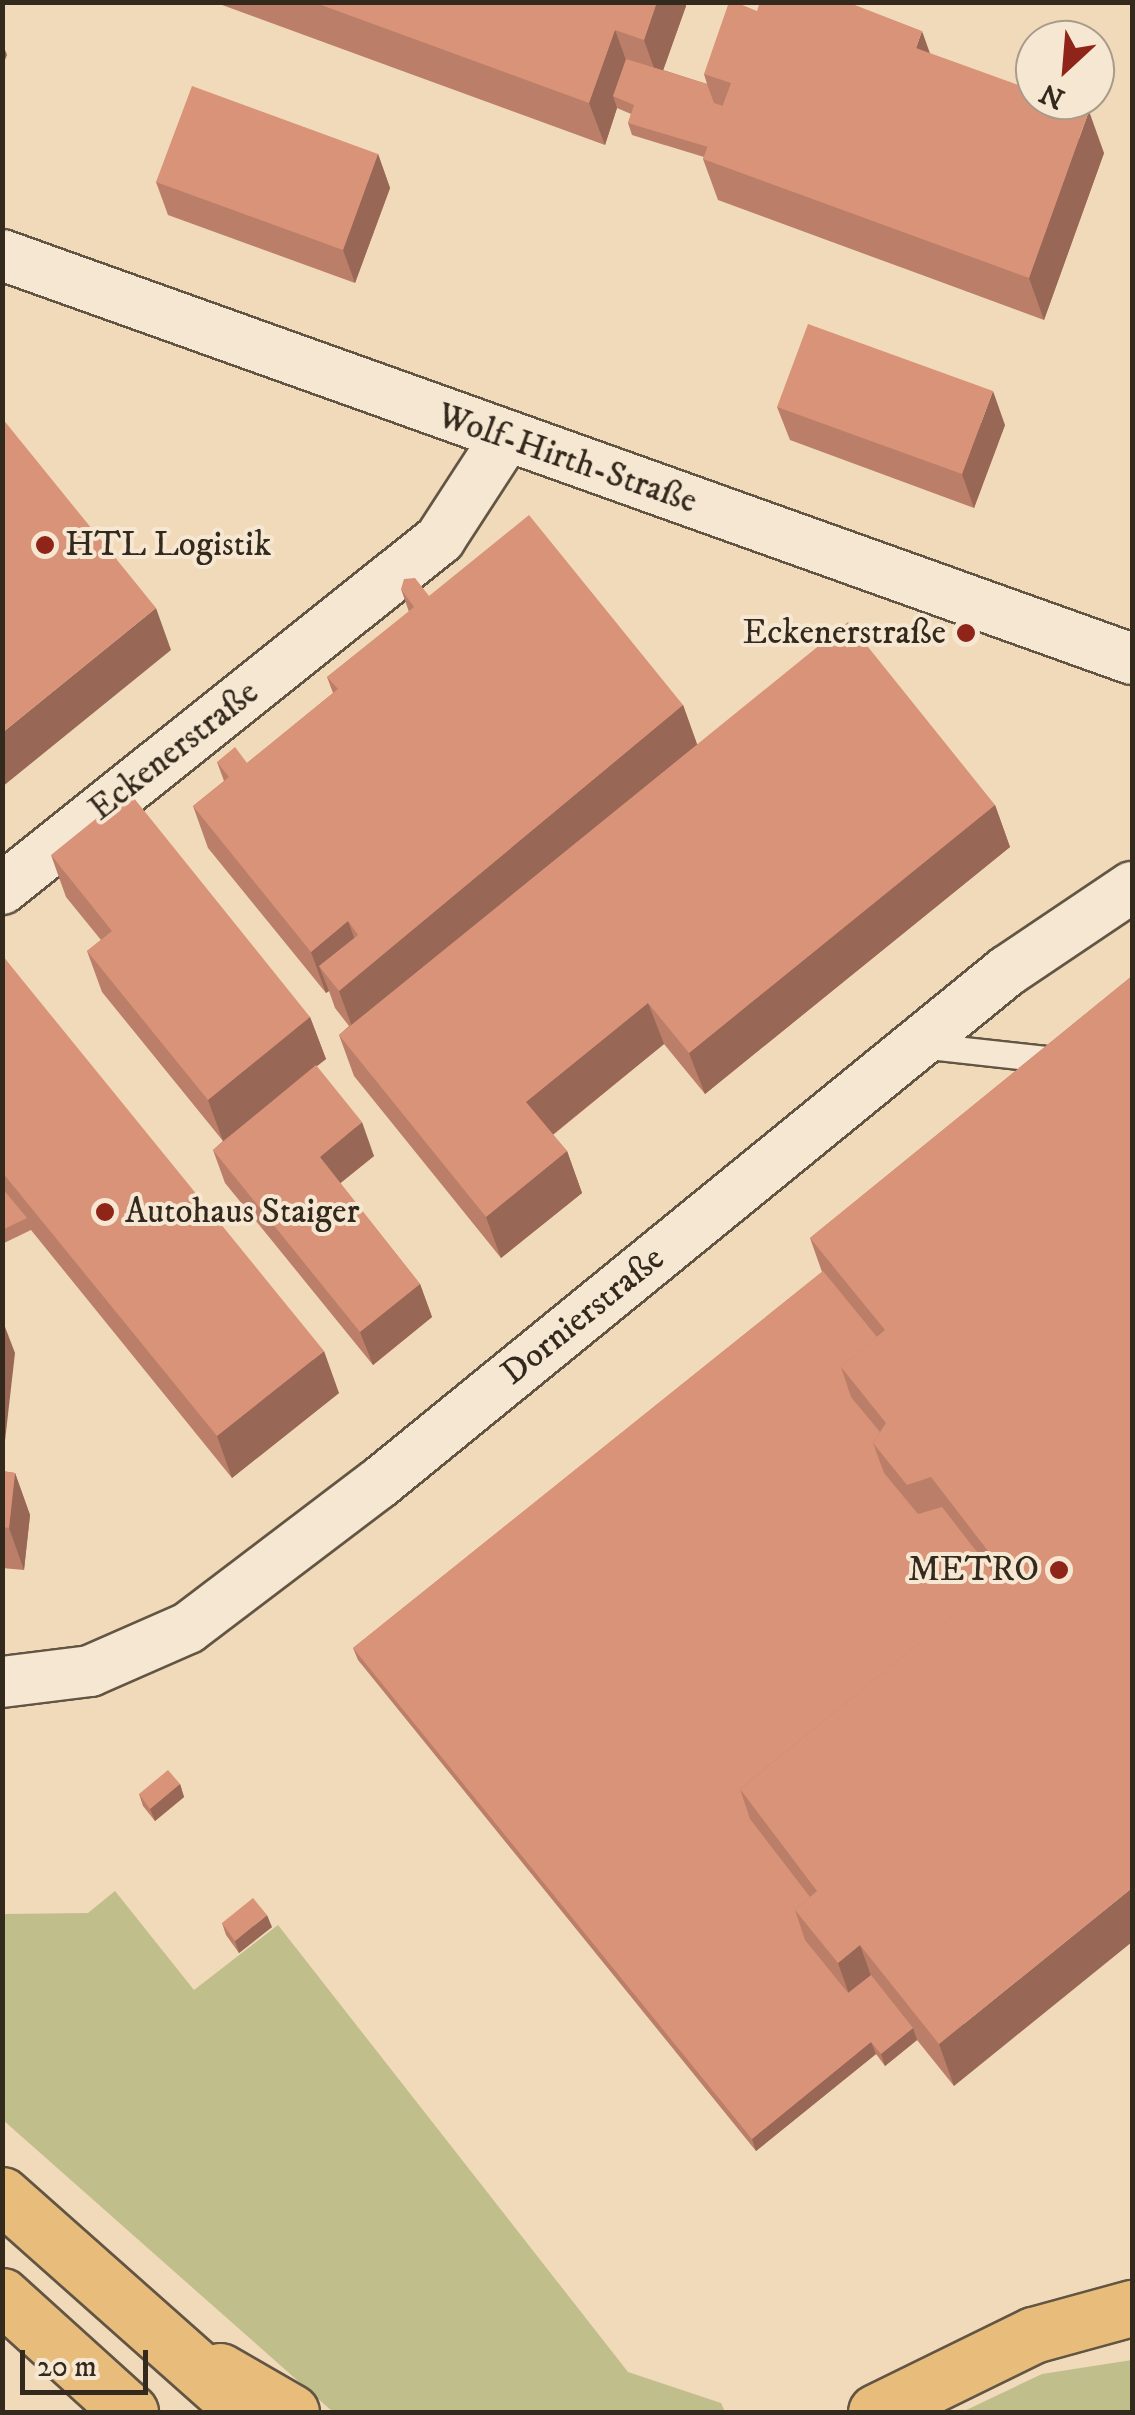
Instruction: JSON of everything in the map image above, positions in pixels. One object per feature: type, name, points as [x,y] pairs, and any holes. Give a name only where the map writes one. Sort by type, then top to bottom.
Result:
[{"type":"highway","points":[[2,2194],[246,2412]]},
{"type":"highway","points":[[2,2296],[130,2412]]},
{"type":"highway","points":[[876,2412],[1033,2335],[1132,2308]]},
{"type":"highway","points":[[162,2336],[291,2412]]},
{"type":"highway","points":[[937,2412],[1000,2376],[1050,2357],[1132,2346]]},
{"type":"street","name":"Wolf-Hirth-Straße","points":[[2,254],[505,439],[1132,659]]},
{"type":"street","name":"Eckenerstraße","points":[[2,889],[440,539],[505,439]]},
{"type":"street","name":"Dornierstraße","points":[[2,1682],[90,1672],[188,1628],[378,1484],[1038,947],[1132,887]]},
{"type":"lane","points":[[919,1045],[1061,1062],[1090,1038]]},
{"type":"shaded area","points":[[115,1891],[194,1990],[278,1925],[628,2372],[721,2403],[725,2412],[333,2412],[3,2120],[3,1914],[88,1913]]},
{"type":"shaded area","points":[[1132,2360],[1132,2412],[962,2412],[1042,2374]]},
{"type":"building","points":[[313,2],[657,2],[644,40],[615,30],[589,103]]},
{"type":"building","points":[[729,2],[757,11],[760,2],[847,2],[922,31],[916,48],[1015,84],[1015,120],[1086,120],[1029,278],[703,159],[731,83],[704,74]]},
{"type":"building","points":[[626,59],[707,84],[714,103],[723,106],[708,147],[628,123],[634,105],[613,96]]},
{"type":"building","points":[[192,86],[378,154],[343,250],[156,182]]},
{"type":"building","points":[[808,324],[993,391],[962,474],[777,407]]},
{"type":"building","name":"HTL Logistik","points":[[2,418],[156,608],[2,733]]},
{"type":"building","points":[[529,515],[683,705],[339,991],[319,966],[358,935],[348,921],[311,952],[193,806],[229,777],[217,762],[235,747],[247,763],[338,689],[327,677],[414,607],[401,589],[404,579],[415,578],[429,596]]},
{"type":"building","points":[[848,622],[995,805],[689,1053],[648,1003],[526,1102],[567,1151],[486,1217],[339,1035]]},
{"type":"building","points":[[129,792],[310,1017],[208,1100],[87,951],[112,931],[51,855]]},
{"type":"building","name":"Autohaus Staiger","points":[[2,955],[324,1351],[217,1436],[2,1172]]},
{"type":"building","name":"METRO","points":[[1132,976],[1132,1888],[939,2044],[860,1945],[838,1963],[795,1910],[817,1891],[740,1789],[1005,1573],[931,1477],[907,1485],[873,1443],[886,1423],[841,1367],[885,1330],[810,1238]]},
{"type":"building","points":[[316,1065],[362,1122],[320,1157],[420,1284],[360,1332],[213,1150]]},
{"type":"building","points":[[2,1188],[27,1218],[2,1230]]},
{"type":"building","points":[[823,1271],[877,1337],[841,1367],[851,1397],[880,1432],[873,1443],[884,1473],[918,1514],[942,1507],[998,1579],[740,1789],[750,1819],[810,1897],[795,1910],[805,1940],[848,1993],[871,1975],[913,2028],[881,2054],[871,2042],[752,2139],[353,1648]]},
{"type":"building","points":[[2,1471],[15,1473],[9,1528],[2,1527]]},
{"type":"building","points":[[168,1770],[180,1784],[150,1809],[139,1794]]},
{"type":"building","points":[[253,1898],[267,1915],[235,1941],[222,1923]]},
{"type":"place","name":"HTL Logistik","points":[[45,545]]},
{"type":"place","name":"Eckenerstraße","points":[[966,633]]},
{"type":"place","name":"Autohaus Staiger","points":[[105,1212]]},
{"type":"place","name":"METRO","points":[[1059,1570]]}]
